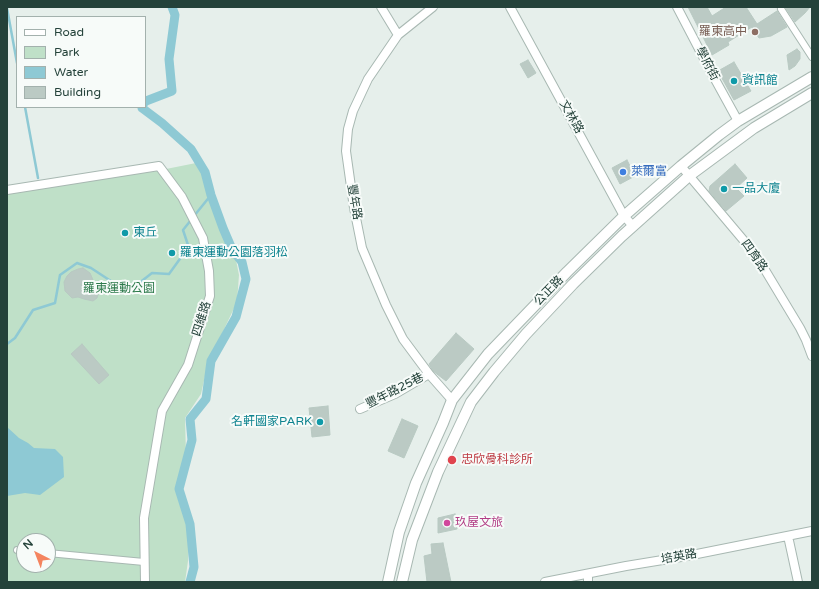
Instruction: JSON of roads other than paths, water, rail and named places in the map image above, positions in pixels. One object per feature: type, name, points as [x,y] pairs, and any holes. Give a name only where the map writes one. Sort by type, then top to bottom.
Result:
[{"type":"street","points":[[381,7],[398,35]]},
{"type":"street","name":"豐年路","points":[[433,7],[398,35],[368,79],[353,111],[348,130],[346,151],[354,208],[362,248],[386,305],[403,339],[429,374],[452,400]]},
{"type":"street","name":"文林路","points":[[510,7],[624,216],[633,226]]},
{"type":"street","name":"學府街","points":[[677,7],[738,122]]},
{"type":"street","points":[[781,9],[812,58]]},
{"type":"street","name":"公正路","points":[[388,582],[399,532],[413,490],[452,400],[488,354],[567,272],[624,216],[681,166],[719,135],[738,122],[812,77]]},
{"type":"street","name":"公正路","points":[[402,582],[412,540],[438,472],[471,402],[494,372],[526,334],[578,279],[633,226],[690,176],[754,128],[812,93]]},
{"type":"street","name":"四維路","points":[[7,190],[159,166],[182,198],[203,238],[209,271],[210,296],[188,365],[162,411],[144,518],[144,582]]},
{"type":"street","name":"四育路","points":[[681,166],[756,255],[800,328],[812,356]]},
{"type":"street","name":"豐年路25巷","points":[[360,409],[395,394],[429,374]]},
{"type":"street","name":"培英路","points":[[545,582],[588,578],[687,556],[812,531]]},
{"type":"street","points":[[788,536],[798,582]]},
{"type":"street","points":[[56,554],[144,562]]},
{"type":"water","points":[[7,427],[19,438],[34,448],[55,449],[63,457],[64,477],[40,495],[25,493],[7,496]]},
{"type":"waterway","points":[[146,101],[172,91],[169,59],[175,15],[172,7]]},
{"type":"waterway","points":[[7,8],[16,58]]},
{"type":"waterway","points":[[25,108],[38,178]]},
{"type":"waterway","points":[[142,108],[162,123],[191,149],[205,172],[211,195],[223,228],[232,249],[242,262],[246,279],[236,317],[211,361],[206,399],[190,419],[192,440],[179,489],[190,524],[194,567],[190,582]]},
{"type":"waterway","points":[[194,216],[211,195]]},
{"type":"waterway","points":[[7,344],[15,338],[33,310],[55,303],[60,275],[77,263],[91,268],[120,287],[134,287],[152,273],[169,274],[188,245],[183,230],[191,220]]},
{"type":"place","name":"羅東高中","points":[[755,32]]},
{"type":"place","name":"資訊館","points":[[734,81]]},
{"type":"place","name":"萊爾富","points":[[623,172]]},
{"type":"place","name":"一品大廈","points":[[724,189]]},
{"type":"place","name":"東丘","points":[[125,233]]},
{"type":"place","name":"羅東運動公園落羽松","points":[[172,253]]},
{"type":"place","name":"名軒國家PARK","points":[[320,422]]},
{"type":"place","name":"忠欣骨科診所","points":[[452,460]]},
{"type":"place","name":"玖屋文旅","points":[[447,523]]},
{"type":"park label","name":"羅東運動公園","points":[[119,289]]}]
